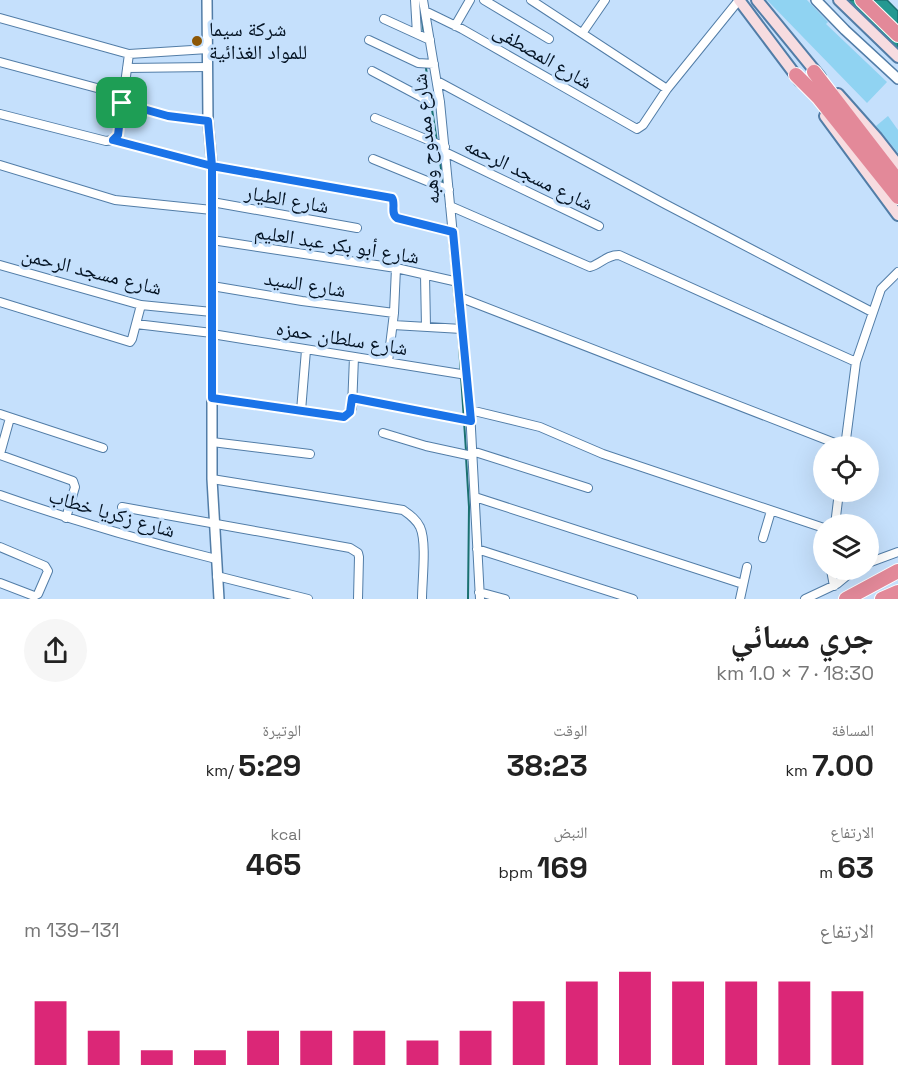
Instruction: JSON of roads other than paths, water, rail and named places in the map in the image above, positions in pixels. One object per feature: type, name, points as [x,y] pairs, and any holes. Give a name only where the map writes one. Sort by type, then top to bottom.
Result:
[{"type":"highway","points":[[862,0],[898,35]]},
{"type":"highway","points":[[814,72],[898,181]]},
{"type":"highway","points":[[795,75],[818,97],[898,196]]},
{"type":"highway","points":[[846,599],[898,571]]},
{"type":"highway","points":[[882,599],[898,592]]},
{"type":"main road","points":[[739,0],[898,215]]},
{"type":"main road","points":[[757,0],[814,72],[850,107],[898,165]]},
{"type":"main road","points":[[839,0],[898,57]]},
{"type":"street","points":[[207,0],[208,121],[212,166],[212,479],[219,599]]},
{"type":"street","points":[[415,0],[417,34]]},
{"type":"street","name":"شارع ممدوح وهبه","points":[[423,0],[437,81],[444,189],[450,206],[453,232],[454,281],[459,297],[463,375],[470,410],[466,420],[475,497],[480,595]]},
{"type":"street","points":[[455,26],[470,0]]},
{"type":"street","points":[[484,0],[549,39]]},
{"type":"street","points":[[531,0],[667,89],[739,0]]},
{"type":"street","points":[[583,32],[605,0]]},
{"type":"street","points":[[816,0],[898,79]]},
{"type":"street","name":"شارع المصطفى","points":[[425,11],[637,129],[643,125],[667,89]]},
{"type":"street","points":[[0,18],[129,54],[208,49]]},
{"type":"street","points":[[384,19],[430,40]]},
{"type":"street","points":[[369,40],[418,63],[434,64]]},
{"type":"street","points":[[109,141],[118,135],[129,54]]},
{"type":"street","points":[[0,62],[123,99],[168,116],[208,121]]},
{"type":"street","points":[[127,69],[208,67]]},
{"type":"street","points":[[372,71],[423,98],[437,102]]},
{"type":"street","points":[[437,81],[872,312]]},
{"type":"street","points":[[0,114],[212,166],[392,198],[393,213],[397,218],[453,232]]},
{"type":"street","name":"شارع مسجد الرحمه","points":[[375,118],[430,141],[599,226]]},
{"type":"street","points":[[373,159],[444,189]]},
{"type":"street","name":"شارع الطيار","points":[[0,165],[115,200],[212,206],[357,228]]},
{"type":"street","points":[[450,206],[590,267],[597,265],[605,257],[619,255],[856,362]]},
{"type":"street","name":"شارع أبو بكر عبد العليم","points":[[212,240],[396,268],[454,281]]},
{"type":"street","name":"شارع مسجد الرحمن","points":[[0,265],[141,305],[212,312]]},
{"type":"street","points":[[388,362],[394,313],[396,268]]},
{"type":"street","points":[[846,436],[856,362],[881,289],[898,272]]},
{"type":"street","points":[[425,275],[426,327]]},
{"type":"street","name":"شارع السيد","points":[[212,285],[302,301],[394,313]]},
{"type":"street","points":[[459,297],[817,436]]},
{"type":"street","points":[[0,302],[131,341],[141,305]]},
{"type":"street","name":"شارع سلطان حمزه","points":[[136,324],[212,334],[463,375]]},
{"type":"street","points":[[393,324],[459,329]]},
{"type":"street","points":[[301,411],[306,350]]},
{"type":"street","points":[[212,398],[344,417],[350,412],[354,357]]},
{"type":"street","points":[[352,398],[466,420]]},
{"type":"street","points":[[470,410],[540,427],[603,454],[813,524]]},
{"type":"street","points":[[0,414],[103,447]]},
{"type":"street","points":[[10,417],[0,455],[73,481],[75,487],[66,518]]},
{"type":"street","points":[[383,433],[426,446],[469,454],[588,488]]},
{"type":"street","points":[[212,441],[310,454]]},
{"type":"street","points":[[212,479],[403,510],[412,516],[423,535],[422,599]]},
{"type":"street","name":"شارع زكريا خطاب","points":[[0,495],[66,518],[216,559]]},
{"type":"street","points":[[475,497],[743,584]]},
{"type":"street","points":[[122,507],[355,550],[359,557],[358,599]]},
{"type":"street","points":[[763,538],[771,511]]},
{"type":"street","points":[[0,546],[45,566],[48,571],[38,594],[32,596],[0,582]]},
{"type":"street","points":[[477,549],[633,599]]},
{"type":"street","points":[[879,559],[898,552]]},
{"type":"street","points":[[740,599],[747,567]]},
{"type":"street","points":[[217,576],[308,599]]},
{"type":"street","points":[[833,580],[834,586]]},
{"type":"street","points":[[805,599],[834,586],[842,580]]},
{"type":"street","points":[[480,595],[505,599]]},
{"type":"waterway","points":[[419,0],[424,34]]},
{"type":"waterway","points":[[426,68],[430,98]]},
{"type":"waterway","points":[[431,103],[437,142]]},
{"type":"waterway","points":[[438,148],[445,196]]},
{"type":"waterway","points":[[449,239],[453,278]]},
{"type":"waterway","points":[[453,283],[457,325]]},
{"type":"waterway","points":[[458,331],[466,451]]},
{"type":"waterway","points":[[466,457],[469,507],[468,599]]},
{"type":"place","name":"شركة سيما للمواد الغذائية","points":[[197,41]]}]
